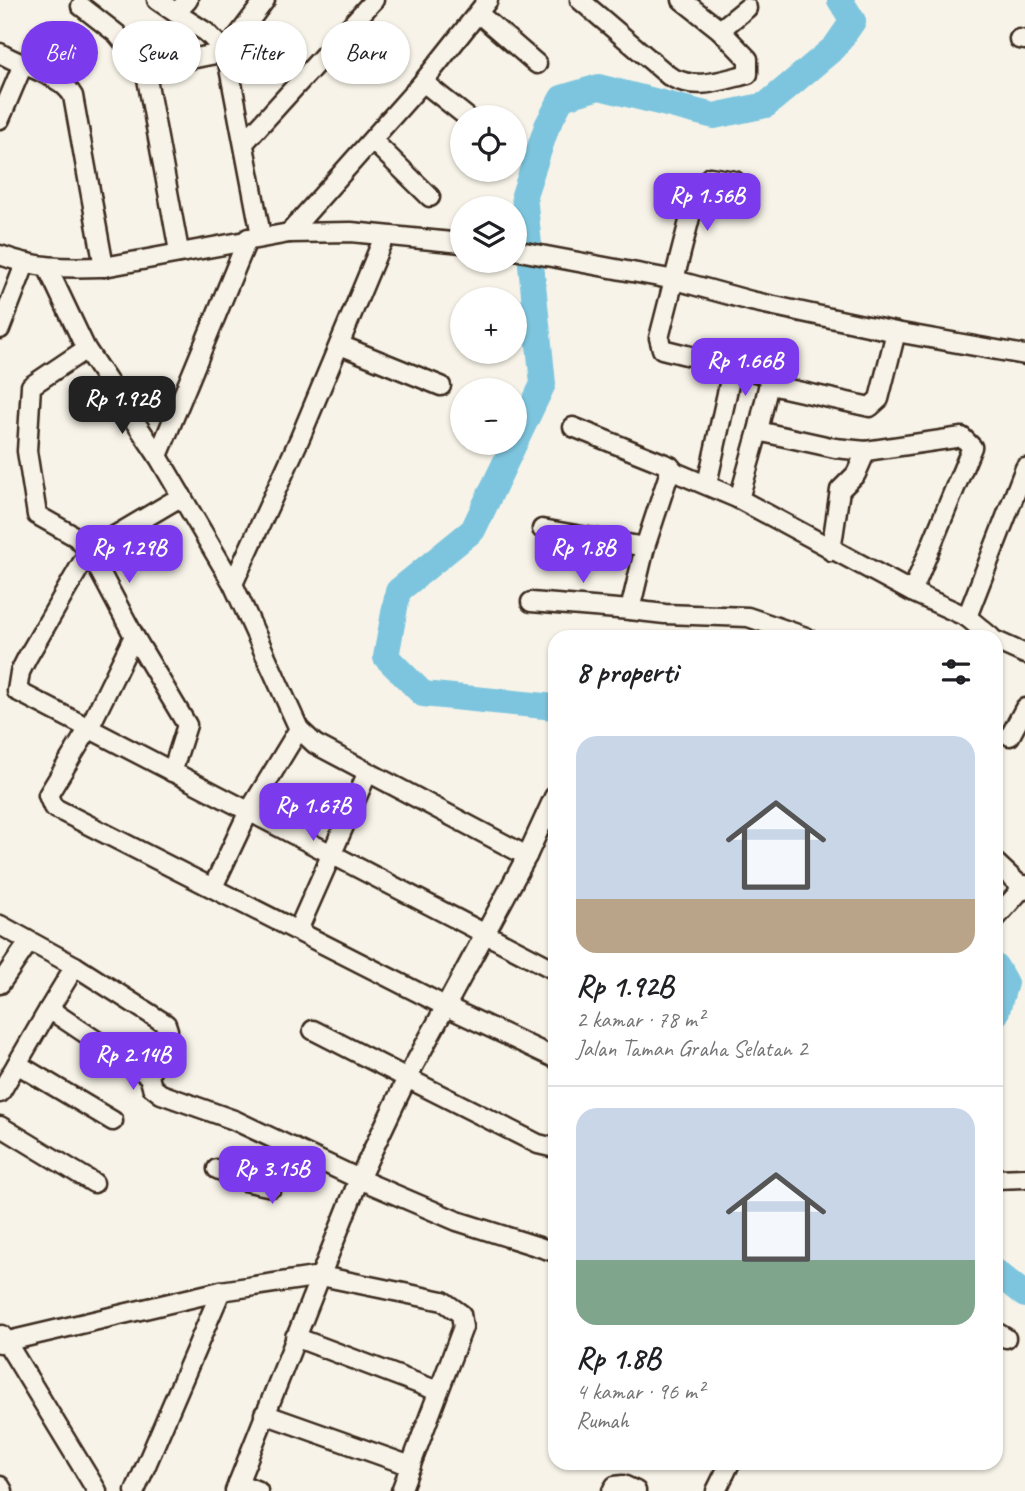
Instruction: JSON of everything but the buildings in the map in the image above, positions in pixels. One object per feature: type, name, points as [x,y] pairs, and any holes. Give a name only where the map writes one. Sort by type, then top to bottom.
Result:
[{"type":"street","points":[[157,0],[182,7],[215,41]]},
{"type":"street","points":[[249,21],[265,0]]},
{"type":"street","points":[[246,142],[374,0]]},
{"type":"street","points":[[580,0],[669,76],[684,84],[698,86],[748,74],[748,59],[720,30],[682,0]]},
{"type":"street","points":[[81,6],[112,30]]},
{"type":"street","points":[[289,233],[423,82],[483,6],[537,64]]},
{"type":"street","points":[[720,30],[747,8]]},
{"type":"street","points":[[0,53],[21,66]]},
{"type":"street","points":[[0,119],[21,69]]},
{"type":"street","points":[[423,82],[452,105]]},
{"type":"street","points":[[64,84],[74,96],[104,267]]},
{"type":"street","points":[[148,84],[180,251]]},
{"type":"street","points":[[158,456],[255,237],[246,142],[233,84]]},
{"type":"street","points":[[372,140],[430,197]]},
{"type":"street","points":[[735,181],[710,177],[699,187],[659,338],[662,349],[767,375],[769,383],[739,499]]},
{"type":"street","points":[[0,255],[48,269],[104,267],[255,237],[289,233],[351,232],[450,242]]},
{"type":"street","points":[[233,584],[340,345],[384,237]]},
{"type":"street","points":[[527,252],[675,280],[751,301],[896,332],[1025,355]]},
{"type":"street","points":[[0,328],[25,264]]},
{"type":"street","points":[[48,269],[86,349],[158,456],[233,584],[299,729],[315,744],[367,774],[527,856]]},
{"type":"street","points":[[769,383],[870,407],[878,399],[896,332]]},
{"type":"street","points":[[340,345],[441,386]]},
{"type":"street","points":[[86,349],[31,386],[27,451],[37,515],[76,537],[89,551],[134,636],[187,724],[172,772]]},
{"type":"street","points":[[708,484],[733,366]]},
{"type":"street","points":[[573,427],[670,466],[675,472],[739,499],[831,551],[967,617],[982,630]]},
{"type":"street","points":[[758,431],[835,448],[866,451],[962,438],[972,447],[912,592]]},
{"type":"street","points":[[831,551],[840,490],[856,474],[866,451]]},
{"type":"street","points":[[967,617],[1025,468]]},
{"type":"street","points":[[630,610],[645,547],[668,476],[675,472]]},
{"type":"street","points":[[182,496],[89,551],[27,658],[17,691],[548,966]]},
{"type":"street","points":[[542,529],[645,547]]},
{"type":"street","points":[[531,603],[665,614],[748,617],[786,630]]},
{"type":"street","points":[[134,636],[89,728],[48,795],[53,807],[447,1007],[548,1055]]},
{"type":"street","points":[[1003,644],[1025,654]]},
{"type":"street","points":[[1010,736],[1025,708]]},
{"type":"street","points":[[214,887],[248,813],[299,729]]},
{"type":"street","points":[[298,930],[367,774]]},
{"type":"street","points":[[258,1491],[237,1487],[359,1179],[407,1078],[527,856],[548,810]]},
{"type":"street","points":[[1003,869],[1024,888],[1003,910]]},
{"type":"street","points":[[0,925],[75,966],[166,1024],[168,1030],[149,1076],[152,1087],[161,1094],[234,1120],[359,1179],[457,1221],[548,1250]]},
{"type":"street","points":[[0,984],[29,942]]},
{"type":"street","points":[[0,1093],[75,966]]},
{"type":"street","points":[[49,1009],[149,1076]]},
{"type":"street","points":[[313,1030],[538,1144],[548,1146]]},
{"type":"street","points":[[17,1064],[113,1121]]},
{"type":"street","points":[[0,1126],[93,1183]]},
{"type":"street","points":[[217,1169],[244,1181],[272,1187],[292,1147]]},
{"type":"street","points":[[1003,1180],[1024,1178]]},
{"type":"street","points":[[2,1339],[221,1291],[321,1276],[443,1301],[461,1314],[463,1327],[401,1491]]},
{"type":"street","points":[[135,1491],[221,1291]]},
{"type":"street","points":[[295,1337],[438,1391]]},
{"type":"street","points":[[0,1363],[2,1339]]},
{"type":"street","points":[[2,1339],[97,1491]]},
{"type":"street","points":[[264,1414],[411,1466]]},
{"type":"street","points":[[716,1491],[726,1470]]},
{"type":"street","points":[[612,1491],[615,1486],[623,1485],[636,1491]]},
{"type":"street","points":[[0,1486],[3,1491]]},
{"type":"waterway","points":[[548,706],[423,694],[386,657],[398,591],[473,530],[543,384],[524,195],[547,126],[562,98],[599,87],[714,116],[766,105],[835,47],[853,21],[840,0]]},
{"type":"waterway","points":[[1003,979],[1003,990]]},
{"type":"waterway","points":[[1003,1278],[1025,1295]]}]
